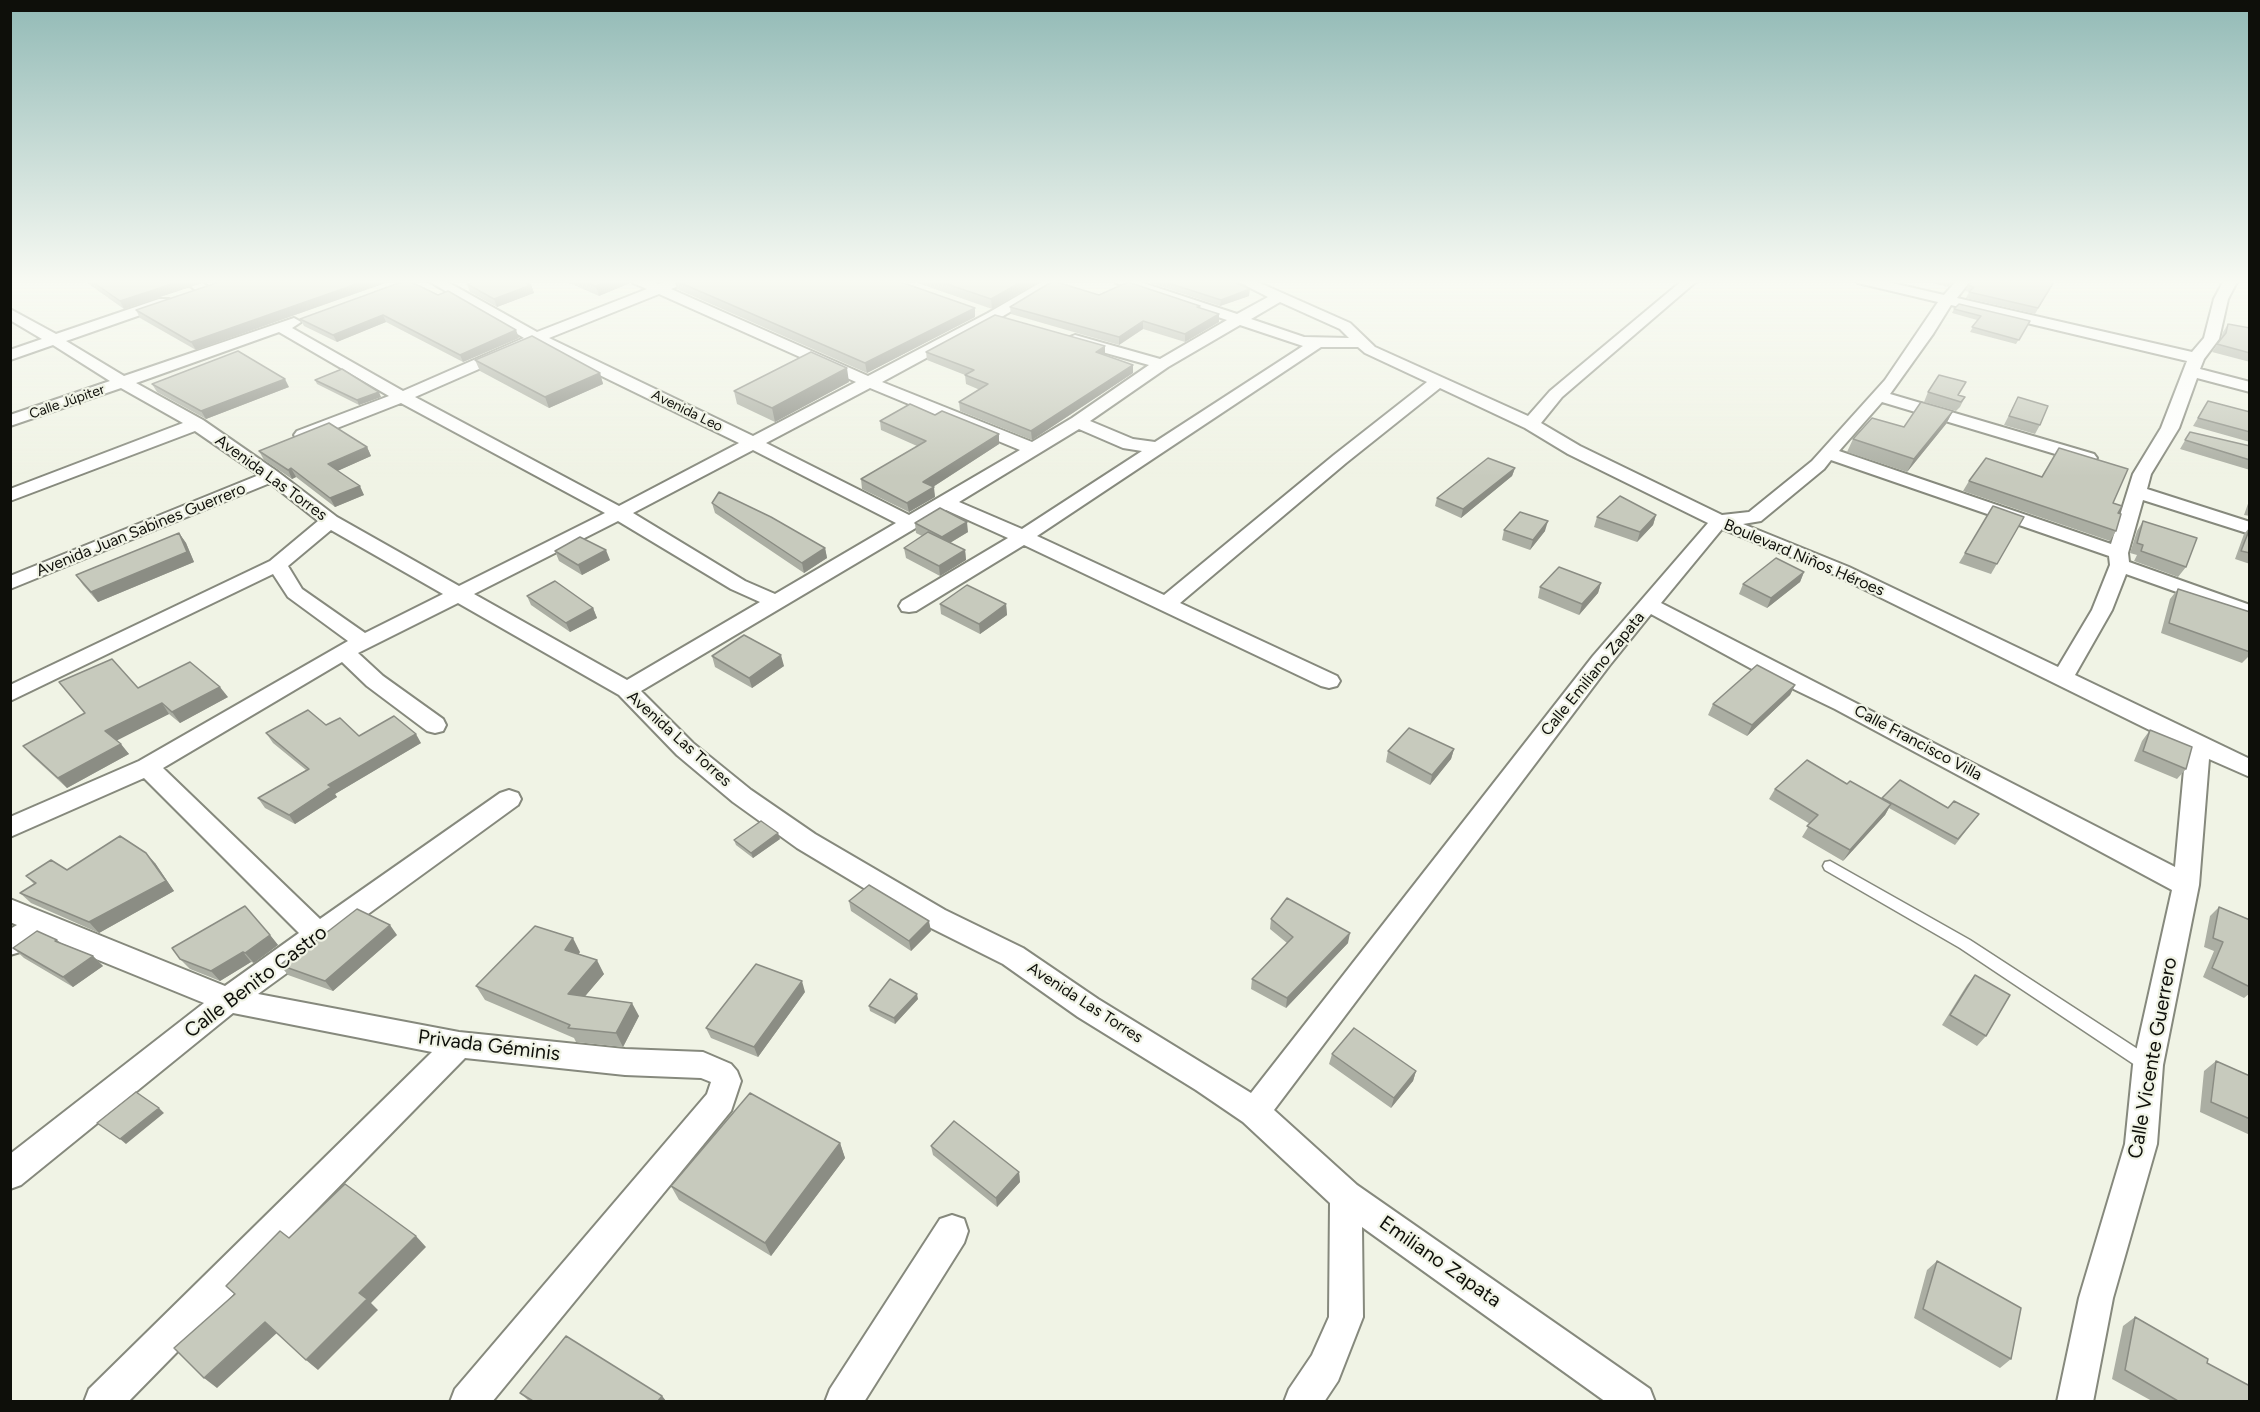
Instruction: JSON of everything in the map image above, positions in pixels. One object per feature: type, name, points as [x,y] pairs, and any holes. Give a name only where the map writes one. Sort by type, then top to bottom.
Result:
[{"type":"street","points":[[10,356],[37,346]]},
{"type":"street","name":"Avenida Las Torres","points":[[63,346],[197,424],[272,476],[330,521],[627,690],[685,749],[742,796],[806,841],[936,918],[1013,956],[1088,1008],[1207,1080],[1254,1112]]},
{"type":"street","name":"Calle Júpiter","points":[[10,421],[227,346]]},
{"type":"street","points":[[313,346],[402,397],[619,513],[738,585],[775,601]]},
{"type":"street","points":[[287,441],[402,397],[518,346]]},
{"type":"street","name":"Avenida Leo","points":[[552,346],[752,442],[910,523]]},
{"type":"street","points":[[788,346],[869,382],[1033,449]]},
{"type":"street","points":[[10,828],[147,767],[353,647],[619,513],[937,346]]},
{"type":"street","points":[[1099,346],[1162,364]]},
{"type":"street","points":[[627,690],[1078,422],[1162,364],[1193,346]]},
{"type":"street","points":[[909,606],[1023,537],[1313,346]]},
{"type":"street","name":"Boulevard Niños Héroes","points":[[1366,346],[1370,350],[1530,424],[1575,450],[1719,521],[1842,571],[2250,769]]},
{"type":"street","points":[[1530,424],[1556,394],[1613,346]]},
{"type":"street","points":[[1719,521],[1754,517],[1818,465],[1891,383],[1915,346]]},
{"type":"street","points":[[2120,346],[2194,365],[2250,387]]},
{"type":"street","points":[[2062,679],[2102,610],[2119,559],[2136,492],[2136,472],[2176,429],[2194,365],[2206,346]]},
{"type":"street","points":[[1166,604],[1340,459],[1438,382]]},
{"type":"street","points":[[1879,396],[2108,464]]},
{"type":"street","points":[[1078,422],[1129,444],[1159,448]]},
{"type":"street","points":[[10,496],[197,424]]},
{"type":"street","points":[[245,458],[266,449]]},
{"type":"street","points":[[1827,453],[2119,559],[2250,612]]},
{"type":"street","name":"Avenida Juan Sabines Guerrero","points":[[10,583],[272,476]]},
{"type":"street","points":[[2136,492],[2250,528]]},
{"type":"street","points":[[944,502],[1329,681]]},
{"type":"street","points":[[10,694],[277,564],[330,521]]},
{"type":"street","name":"Calle Emiliano Zapata","points":[[1254,1112],[1601,661],[1719,521]]},
{"type":"street","points":[[277,564],[295,593],[353,647],[375,681],[435,726]]},
{"type":"street","name":"Calle Francisco Villa","points":[[1649,605],[1758,663],[1843,704],[2186,885]]},
{"type":"street","name":"Calle Vicente Guerrero","points":[[2075,1401],[2096,1298],[2141,1144],[2148,1065],[2186,885],[2198,745]]},
{"type":"street","points":[[147,767],[318,934]]},
{"type":"street","name":"Calle Benito Castro","points":[[10,1174],[228,1000],[509,800]]},
{"type":"street","name":"Privada Géminis","points":[[10,909],[40,924],[228,1000],[459,1045],[625,1062],[703,1065],[721,1073],[726,1081],[720,1101],[468,1401]]},
{"type":"street","points":[[10,944],[40,924]]},
{"type":"street","points":[[102,1401],[459,1045]]},
{"type":"street","name":"Emiliano Zapata","points":[[1254,1112],[1346,1196],[1636,1401]]},
{"type":"street","points":[[1302,1401],[1325,1368],[1346,1317],[1346,1196]]},
{"type":"street","points":[[843,1401],[952,1230]]},
{"type":"lane","points":[[1830,866],[1965,944],[2148,1065]]},
{"type":"building","points":[[442,346],[480,346],[460,355]]},
{"type":"building","points":[[509,346],[550,346],[600,373],[545,397],[475,360]]},
{"type":"building","points":[[826,346],[899,346],[865,363]]},
{"type":"building","points":[[937,346],[1105,346],[1096,352],[1133,365],[1031,431],[959,402],[988,384],[965,375],[974,370],[926,352]]},
{"type":"building","points":[[2224,346],[2250,346],[2250,353]]},
{"type":"building","points":[[238,351],[285,379],[201,411],[152,384]]},
{"type":"building","points":[[811,352],[847,368],[772,408],[734,391]]},
{"type":"building","points":[[342,369],[379,392],[357,400],[315,380]]},
{"type":"building","points":[[1939,375],[1966,382],[1958,395],[1965,397],[1961,402],[1928,392]]},
{"type":"building","points":[[2018,397],[2048,406],[2040,425],[2009,416]]},
{"type":"building","points":[[2208,401],[2250,412],[2250,432],[2198,418]]},
{"type":"building","points":[[1921,402],[1953,411],[1914,459],[1853,439],[1872,418],[1904,427]]},
{"type":"building","points":[[910,404],[935,415],[942,411],[999,434],[923,482],[934,487],[907,503],[861,479],[926,441],[880,421]]},
{"type":"building","points":[[329,423],[367,447],[328,464],[360,486],[330,498],[291,468],[288,470],[259,451]]},
{"type":"building","points":[[2190,432],[2250,446],[2250,460],[2185,440]]},
{"type":"building","points":[[2059,448],[2128,469],[2113,503],[2122,506],[2118,513],[2121,514],[2116,531],[1969,481],[1986,458],[2042,477]]},
{"type":"building","points":[[1488,458],[1515,468],[1463,509],[1437,498]]},
{"type":"building","points":[[719,492],[771,517],[825,548],[802,563],[712,503]]},
{"type":"building","points":[[1620,496],[1656,515],[1640,532],[1597,517]]},
{"type":"building","points":[[1993,506],[2024,517],[1997,564],[1965,553]]},
{"type":"building","points":[[940,508],[967,522],[942,537],[915,523]]},
{"type":"building","points":[[1520,512],[1548,521],[1533,540],[1504,530]]},
{"type":"building","points":[[2143,521],[2197,538],[2186,567],[2141,551],[2143,545],[2137,543]]},
{"type":"building","points":[[2250,528],[2250,553],[2241,551]]},
{"type":"building","points":[[928,532],[965,550],[939,566],[904,548]]},
{"type":"building","points":[[179,533],[187,552],[91,592],[76,575]]},
{"type":"building","points":[[580,537],[606,550],[578,565],[555,551]]},
{"type":"building","points":[[1776,558],[1804,572],[1771,598],[1743,584]]},
{"type":"building","points":[[1559,567],[1601,583],[1582,604],[1540,587]]},
{"type":"building","points":[[555,581],[593,608],[566,623],[527,596]]},
{"type":"building","points":[[967,585],[1006,604],[979,624],[940,604]]},
{"type":"building","points":[[2178,589],[2250,612],[2250,652],[2169,623]]},
{"type":"building","points":[[744,635],[781,655],[749,678],[712,656]]},
{"type":"building","points":[[112,659],[138,688],[190,662],[220,687],[172,712],[162,703],[105,731],[121,744],[58,778],[23,746],[85,713],[59,682]]},
{"type":"building","points":[[1757,665],[1795,685],[1752,725],[1713,704]]},
{"type":"building","points":[[308,710],[326,725],[340,718],[359,736],[394,716],[416,734],[328,785],[331,787],[289,815],[258,798],[309,769],[266,733]]},
{"type":"building","points":[[1409,728],[1454,749],[1432,775],[1388,751]]},
{"type":"building","points":[[2150,730],[2192,747],[2186,769],[2143,751]]},
{"type":"building","points":[[1807,760],[1847,784],[1850,781],[1891,804],[1850,850],[1807,826],[1818,815],[1775,789]]},
{"type":"building","points":[[1900,780],[1948,808],[1954,801],[1979,814],[1958,839],[1882,798]]},
{"type":"building","points":[[761,821],[778,833],[751,853],[734,840]]},
{"type":"building","points":[[120,836],[146,853],[166,881],[89,922],[20,893],[36,883],[26,876],[51,860],[67,870]]},
{"type":"building","points":[[869,885],[929,921],[909,941],[849,901]]},
{"type":"building","points":[[1287,898],[1350,933],[1287,998],[1252,979],[1293,937],[1271,919]]},
{"type":"building","points":[[245,906],[270,935],[245,953],[243,952],[211,971],[180,959],[172,948]]},
{"type":"building","points":[[2219,907],[2250,920],[2250,987],[2212,968],[2223,942],[2213,938]]},
{"type":"building","points":[[357,909],[390,925],[325,981],[280,965],[289,958],[291,960]]},
{"type":"building","points":[[535,926],[573,938],[565,950],[597,960],[568,994],[632,1003],[616,1033],[568,1028],[570,1025],[476,986]]},
{"type":"building","points":[[37,931],[93,956],[63,977],[13,948]]},
{"type":"building","points":[[756,964],[802,981],[754,1047],[706,1028]]},
{"type":"building","points":[[1975,975],[2010,995],[1986,1036],[1950,1015]]},
{"type":"building","points":[[890,979],[917,994],[894,1018],[869,1006]]},
{"type":"building","points":[[1354,1028],[1416,1071],[1394,1098],[1332,1054]]},
{"type":"building","points":[[2216,1061],[2250,1076],[2250,1119],[2211,1102]]},
{"type":"building","points":[[136,1092],[159,1108],[120,1139],[97,1123]]},
{"type":"building","points":[[750,1093],[840,1143],[765,1243],[671,1186]]},
{"type":"building","points":[[954,1121],[1019,1172],[996,1198],[931,1146]]},
{"type":"building","points":[[345,1184],[416,1236],[359,1293],[367,1299],[306,1360],[265,1322],[204,1378],[174,1348],[235,1294],[226,1286],[280,1231],[289,1238]]},
{"type":"building","points":[[1937,1261],[2021,1308],[2011,1359],[1923,1309]]},
{"type":"building","points":[[2135,1317],[2208,1359],[2207,1363],[2250,1386],[2250,1401],[2178,1401],[2125,1370]]},
{"type":"building","points":[[566,1336],[662,1396],[658,1401],[533,1401],[520,1393]]}]
